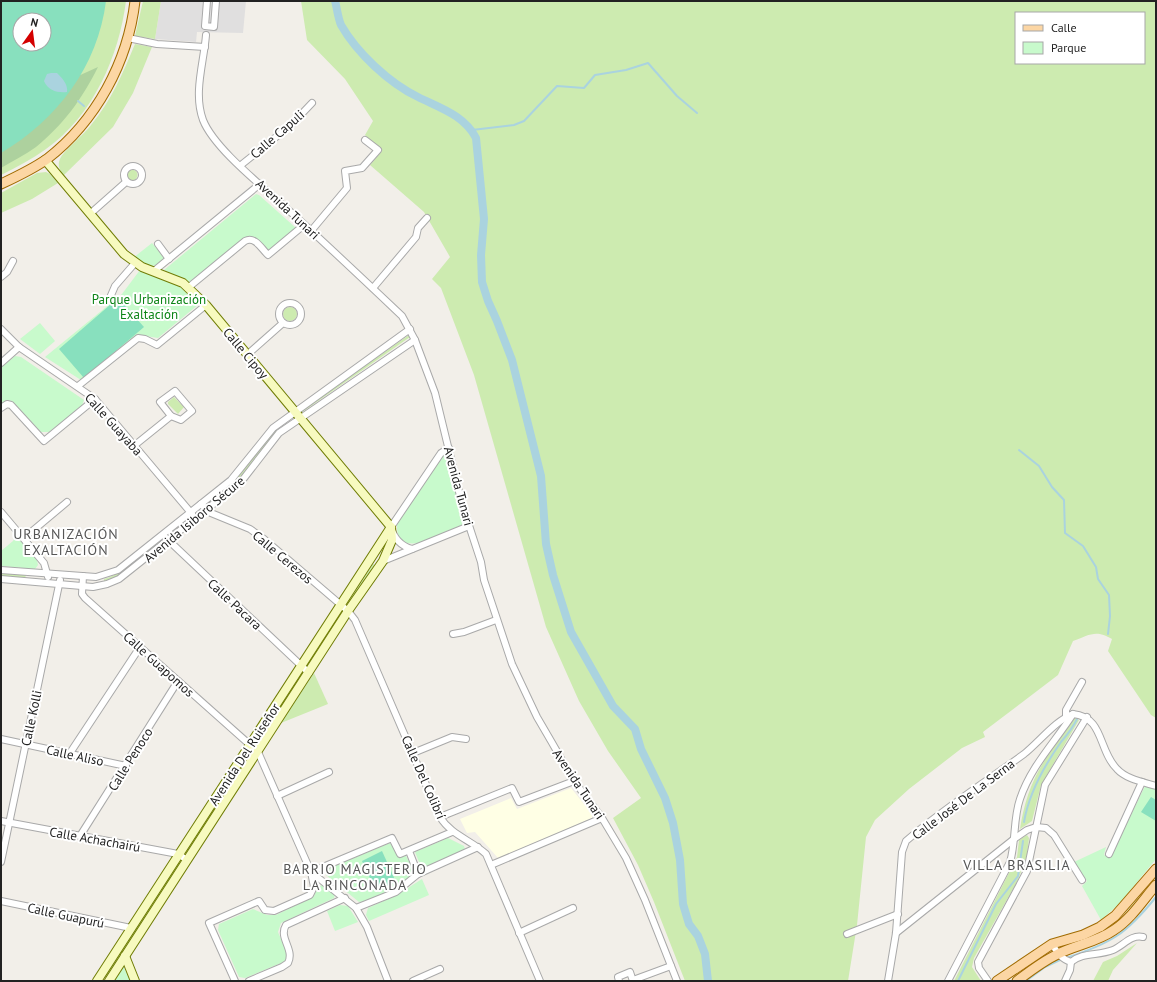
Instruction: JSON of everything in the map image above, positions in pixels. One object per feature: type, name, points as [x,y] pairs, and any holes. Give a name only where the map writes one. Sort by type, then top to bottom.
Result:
[{"type":"main road","points":[[1,184],[45,160],[76,131],[104,95],[114,76],[128,38],[135,1]]},
{"type":"main road","name":"Calle Cipoy","points":[[45,160],[91,212],[124,254],[135,263],[179,281],[189,287],[206,305],[391,527]]},
{"type":"main road","name":"Avenida Del Ruiseñor","points":[[110,981],[348,611],[383,561],[392,540],[391,527]]},
{"type":"main road","name":"Avenida Del Ruiseñor","points":[[97,981],[391,527]]},
{"type":"main road","points":[[997,981],[1052,944],[1083,935],[1100,927],[1115,916],[1156,869]]},
{"type":"main road","points":[[1017,981],[1041,963],[1058,954],[1100,938],[1114,930],[1125,922],[1156,885]]},
{"type":"main road","points":[[125,956],[135,981]]},
{"type":"street","points":[[207,1],[205,26],[214,27],[216,1]]},
{"type":"street","name":"Avenida Tunari","points":[[206,35],[199,94],[204,120],[224,149],[402,316],[410,329],[435,393],[469,526],[496,620],[512,664],[537,717],[574,781],[602,818],[626,858],[645,900],[677,981]]},
{"type":"street","points":[[128,38],[157,44],[205,47]]},
{"type":"street","name":"Calle Capuli","points":[[241,166],[291,125],[312,103]]},
{"type":"street","points":[[311,231],[347,188],[346,171],[362,168],[378,150],[365,140]]},
{"type":"street","points":[[91,212],[126,182]]},
{"type":"street","points":[[154,271],[260,184]]},
{"type":"street","points":[[373,288],[416,237],[418,228],[427,218]]},
{"type":"street","points":[[189,287],[245,241],[252,239],[268,255],[304,224]]},
{"type":"street","points":[[158,244],[169,259]]},
{"type":"street","points":[[1,277],[7,272],[13,261]]},
{"type":"street","points":[[109,300],[115,286],[135,263]]},
{"type":"street","points":[[78,386],[138,338],[145,339],[157,345],[206,305]]},
{"type":"street","points":[[248,354],[283,323]]},
{"type":"street","name":"Calle Guayaba","points":[[1,329],[19,347],[95,399],[196,518]]},
{"type":"street","name":"Avenida Isiboro Sécure","points":[[1,570],[61,575],[105,576],[118,570],[231,480],[272,428],[410,329]]},
{"type":"street","name":"Avenida Isiboro Sécure","points":[[1,579],[93,587],[119,579],[169,541],[206,509],[241,482],[279,433],[415,340]]},
{"type":"street","points":[[1,363],[19,347]]},
{"type":"street","points":[[175,390],[192,411],[181,420],[171,416],[160,402],[175,390]]},
{"type":"street","points":[[1,408],[7,404],[11,405],[44,440],[95,399]]},
{"type":"street","points":[[135,445],[171,416]]},
{"type":"street","name":"Avenida Del Ruiseñor","points":[[391,527],[441,453],[449,448]]},
{"type":"street","points":[[24,538],[67,502]]},
{"type":"street","name":"Calle Cerezos","points":[[201,504],[211,513],[250,529],[264,539],[340,605]]},
{"type":"street","points":[[1,512],[44,563],[48,574],[48,582]]},
{"type":"street","points":[[383,561],[469,526]]},
{"type":"street","name":"Calle Cipoy","points":[[391,527],[393,535],[400,543],[412,549]]},
{"type":"street","name":"Calle Pacara","points":[[162,534],[309,673]]},
{"type":"street","name":"Calle Kolli","points":[[1,862],[61,575]]},
{"type":"street","name":"Calle Guapomos","points":[[83,576],[82,594],[85,598],[258,752]]},
{"type":"street","name":"Calle Del Colibrí","points":[[340,605],[356,620],[440,817],[452,832],[478,847],[486,854],[540,981]]},
{"type":"street","points":[[453,634],[464,632],[496,620]]},
{"type":"street","points":[[70,753],[140,647]]},
{"type":"street","name":"Calle Penoco","points":[[80,836],[126,766],[178,681]]},
{"type":"street","points":[[1066,716],[1066,710],[1082,682]]},
{"type":"street","points":[[948,981],[1010,862],[1020,800],[1026,784],[1040,759],[1073,714],[1087,717],[1096,729],[1104,751],[1115,768],[1123,775],[1156,786]]},
{"type":"street","name":"Calle José De La Serna","points":[[888,981],[896,933],[902,852],[906,841],[984,781],[1024,753],[1066,716],[1073,714]]},
{"type":"street","points":[[988,981],[979,968],[978,962],[1027,871],[1045,785],[1087,717]]},
{"type":"street","points":[[413,753],[452,737],[466,739]]},
{"type":"street","name":"Calle Aliso","points":[[1,739],[126,766]]},
{"type":"street","points":[[235,981],[209,922],[259,901],[265,910],[274,911],[310,895],[313,892],[314,887],[311,872],[258,752]]},
{"type":"street","points":[[277,796],[329,772]]},
{"type":"street","points":[[440,817],[512,788],[519,802],[574,781]]},
{"type":"street","points":[[1109,854],[1142,782]]},
{"type":"street","points":[[491,865],[602,818]]},
{"type":"street","name":"Calle Achachairú","points":[[1,821],[178,854],[188,860]]},
{"type":"street","points":[[896,933],[1014,839],[1027,830],[1036,827],[1046,828],[1054,835],[1082,880]]},
{"type":"street","points":[[311,872],[392,838],[400,854],[409,852],[452,832]]},
{"type":"street","points":[[356,908],[396,892],[418,874],[478,847]]},
{"type":"street","points":[[409,852],[418,874]]},
{"type":"street","points":[[311,872],[356,908],[367,927],[388,981]]},
{"type":"street","points":[[250,981],[288,963],[290,953],[283,933],[286,925],[345,898]]},
{"type":"street","name":"Calle Guapurú","points":[[1,901],[131,928]]},
{"type":"street","points":[[519,932],[573,908]]},
{"type":"street","points":[[847,934],[898,914]]},
{"type":"street","points":[[1071,962],[1082,955],[1107,953],[1117,949],[1133,938],[1143,937]]},
{"type":"street","points":[[1052,944],[1058,954],[1065,960],[1071,962]]},
{"type":"street","points":[[1065,981],[1070,970],[1071,962]]},
{"type":"street","points":[[619,981],[618,977],[630,972],[633,980],[671,966]]},
{"type":"street","points":[[412,981],[440,969]]},
{"type":"shaded area","points":[[161,1],[246,1],[243,33],[197,32],[196,42],[155,39]]},
{"type":"shaded area","points":[[571,788],[592,814],[592,818],[498,858],[475,832],[467,833],[460,819],[511,798],[517,809]]},
{"type":"green space","points":[[1,1],[126,1],[117,43],[110,63],[90,102],[77,120],[63,135],[46,149],[19,166],[1,175]]},
{"type":"green space","points":[[1,1],[106,1],[94,48],[72,89],[57,108],[21,140],[1,153]]},
{"type":"green space","points":[[143,1],[161,1],[155,39],[135,36]]},
{"type":"green space","points":[[301,1],[1156,1],[1156,718],[1151,715],[1108,651],[1112,639],[1101,634],[1092,634],[1073,641],[1058,675],[983,732],[985,737],[962,748],[909,789],[875,820],[866,837],[857,925],[848,981],[685,981],[638,865],[613,818],[641,798],[608,751],[579,701],[546,627],[474,375],[441,288],[432,279],[450,257],[424,212],[370,165],[382,151],[365,135],[373,121],[345,79],[307,40]]},
{"type":"green space","points":[[135,44],[152,47],[133,93],[113,127],[63,176],[59,165],[60,159],[88,129],[105,106],[121,76]]},
{"type":"green space","points":[[98,67],[86,90],[64,120],[36,147],[1,168],[1,130],[76,77]]},
{"type":"green space","points":[[132,169],[136,171],[138,175],[136,179],[132,181],[128,179],[126,175],[128,171]]},
{"type":"green space","points":[[46,172],[50,174],[58,183],[32,199],[1,213],[1,193],[37,173]]},
{"type":"green space","name":"Parque Urbanización Exaltación","points":[[256,194],[296,228],[268,251],[256,238],[250,236],[246,237],[188,283],[164,270]]},
{"type":"green space","name":"Parque Urbanización Exaltación","points":[[152,243],[164,257],[163,261],[159,264],[148,266],[133,258]]},
{"type":"green space","name":"Parque Urbanización Exaltación","points":[[140,270],[178,285],[199,304],[158,338],[139,335],[134,337],[81,380],[45,357],[122,294]]},
{"type":"green space","points":[[118,298],[144,327],[84,378],[59,349]]},
{"type":"green space","points":[[290,307],[295,309],[297,314],[295,319],[290,321],[285,319],[283,314],[285,309]]},
{"type":"green space","points":[[40,323],[55,341],[40,354],[20,339]]},
{"type":"green space","points":[[409,335],[410,337],[301,413],[300,411]]},
{"type":"green space","points":[[15,356],[21,357],[84,400],[82,406],[49,432],[41,432],[12,401],[7,400],[1,404],[1,368]]},
{"type":"green space","points":[[174,397],[184,407],[178,414],[168,404],[168,402]]},
{"type":"green space","points":[[276,428],[278,430],[234,485],[232,483]]},
{"type":"green space","points":[[444,455],[448,457],[464,522],[462,525],[433,539],[412,544],[403,541],[398,535],[397,522]]},
{"type":"green space","points":[[16,535],[37,560],[38,565],[35,569],[1,566],[1,551],[13,541]]},
{"type":"green space","points":[[158,542],[160,543],[117,578],[104,581],[104,579],[119,573],[126,568]]},
{"type":"green space","points":[[373,564],[376,566],[351,603],[348,602]]},
{"type":"green space","points":[[1,573],[26,575],[25,578],[1,576]]},
{"type":"green space","points":[[338,616],[341,618],[309,667],[306,665]]},
{"type":"green space","points":[[314,673],[328,704],[281,723]]},
{"type":"green space","points":[[300,675],[303,677],[259,743],[256,741]]},
{"type":"green space","points":[[1075,718],[1079,720],[1041,785],[1032,821],[1020,829],[1024,809],[1034,780],[1044,761]]},
{"type":"green space","points":[[248,754],[251,756],[188,852],[185,850]]},
{"type":"green space","points":[[1145,786],[1156,790],[1156,859],[1120,903],[1101,920],[1082,886],[1087,881],[1074,862],[1106,847],[1104,855],[1110,858]]},
{"type":"green space","points":[[1151,797],[1156,800],[1156,821],[1141,812]]},
{"type":"green space","points":[[1027,835],[1029,838],[1027,855],[1018,880],[974,958],[972,967],[981,981],[954,981],[1017,857],[1019,840]]},
{"type":"green space","points":[[448,838],[464,846],[465,850],[424,868],[421,867],[415,852]]},
{"type":"green space","points":[[390,843],[400,857],[406,856],[413,869],[409,878],[386,893],[359,902],[326,875],[327,869]]},
{"type":"green space","points":[[382,851],[396,882],[376,891],[362,861]]},
{"type":"green space","points":[[178,862],[181,864],[107,978],[104,976]]},
{"type":"green space","points":[[1156,872],[1156,876],[1121,917],[1095,936],[1094,934]]},
{"type":"green space","points":[[422,879],[429,895],[369,921],[366,915],[368,908],[397,895]]},
{"type":"green space","points":[[322,885],[335,894],[334,898],[281,923],[278,932],[288,955],[286,961],[245,978],[239,977],[218,930],[219,924],[253,909],[267,915],[276,915],[314,896],[318,887]]},
{"type":"green space","points":[[340,905],[348,906],[358,922],[335,931],[327,911]]},
{"type":"green space","points":[[1137,943],[1113,970],[1108,981],[1093,981],[1103,962],[1117,956]]},
{"type":"green space","points":[[123,966],[131,981],[113,981]]},
{"type":"water","points":[[57,73],[63,79],[67,86],[67,92],[57,92],[48,87],[44,81],[47,74]]},
{"type":"waterway","points":[[335,1],[341,25],[356,46],[375,66],[396,84],[407,91],[451,113],[465,123],[476,138],[484,219],[481,255],[482,282],[488,301],[512,360],[541,476],[546,544],[553,575],[571,632],[613,706],[635,729],[641,749],[665,798],[673,823],[680,860],[683,904],[689,924],[698,936],[705,954],[708,981]]},
{"type":"waterway","points":[[472,130],[514,125],[524,121],[557,86],[584,88],[595,75],[626,70],[648,63],[677,96],[697,113]]},
{"type":"waterway","points":[[78,101],[84,106]]},
{"type":"waterway","points":[[1019,450],[1039,466],[1052,487],[1064,500],[1065,533],[1083,546],[1096,567],[1098,579],[1109,595],[1110,616],[1108,634]]},
{"type":"waterway","points":[[1024,822],[1033,790],[1043,770],[1077,719]]},
{"type":"waterway","points":[[958,981],[996,904],[1018,876],[1023,841]]},
{"type":"waterway","points":[[1066,958],[1082,953],[1117,936],[1136,920],[1156,897]]},
{"type":"waterway","points":[[1026,981],[1045,967],[1062,959]]},
{"type":"district","name":"URBANIZACIÓN EXALTACIÓN","points":[[66,542]]},
{"type":"district","name":"VILLA BRASILIA","points":[[1017,865]]},
{"type":"district","name":"BARRIO MAGISTERIO LA RINCONADA","points":[[355,878]]}]
